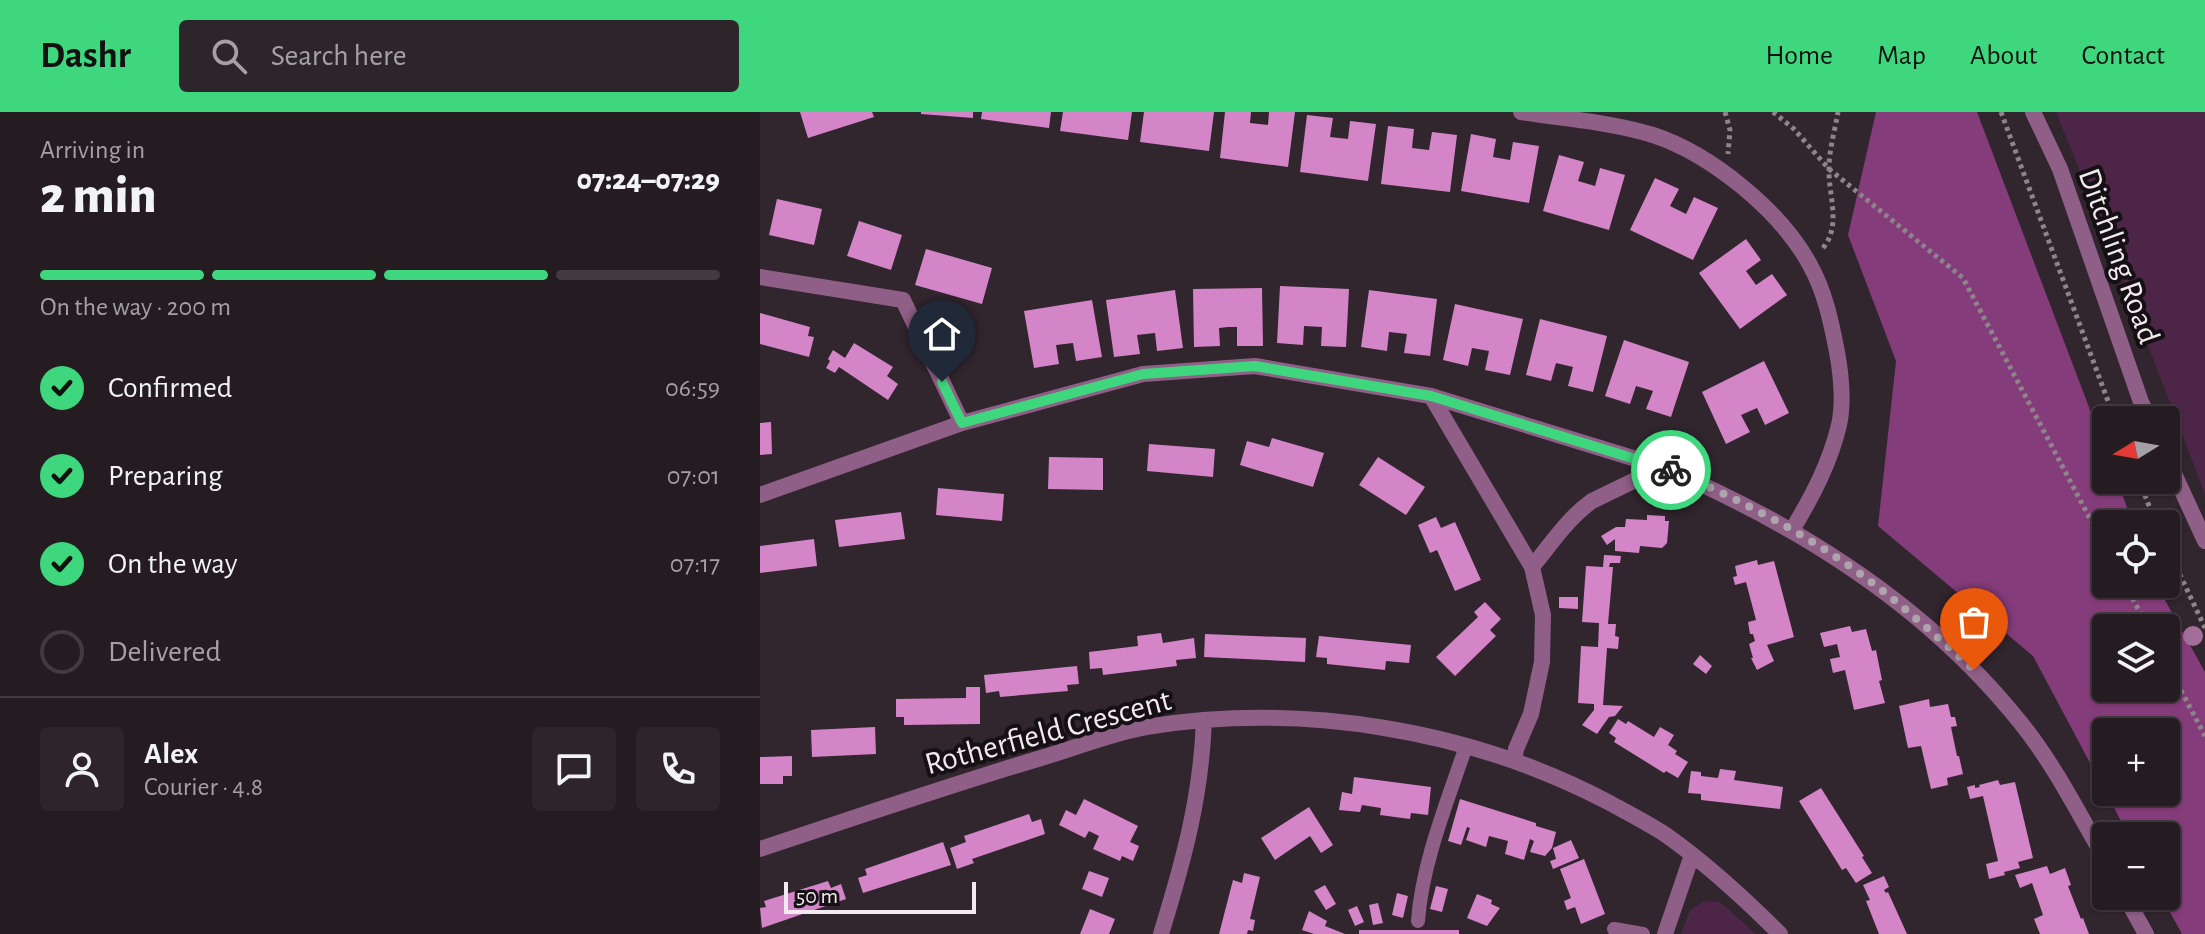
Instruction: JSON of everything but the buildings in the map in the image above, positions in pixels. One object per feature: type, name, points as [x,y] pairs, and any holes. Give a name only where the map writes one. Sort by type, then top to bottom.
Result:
[{"type":"street","points":[[1521,112],[1611,125],[1654,136],[1686,149],[1719,168],[1748,193],[1782,226],[1810,264],[1822,289],[1833,332],[1841,390],[1840,422],[1824,473],[1792,530]]},
{"type":"street","name":"Ditchling Road","points":[[2033,112],[2060,169],[2143,406]]},
{"type":"street","points":[[760,277],[903,300],[962,423]]},
{"type":"street","points":[[760,495],[962,423],[1143,374],[1255,366],[1431,396],[1662,467],[1700,482],[1792,530],[1855,570],[1915,617],[1974,670],[2021,723],[2092,837]]},
{"type":"street","points":[[1431,396],[1532,567],[1543,615],[1542,662],[1531,714],[1514,761]]},
{"type":"street","points":[[1532,567],[1571,518],[1584,507],[1662,467]]},
{"type":"street","points":[[2180,487],[2205,541]]},
{"type":"street","name":"Rotherfield Crescent","points":[[760,849],[991,773],[1142,728],[1204,720],[1277,718],[1351,724],[1466,746],[1579,787],[1666,835],[1737,892],[1780,934]]},
{"type":"street","points":[[1161,934],[1192,825],[1202,761],[1204,720]]},
{"type":"street","points":[[1665,934],[1692,855]]},
{"type":"street","points":[[2133,910],[2146,934]]},
{"type":"lane","points":[[1418,921],[1419,897],[1425,873],[1466,746]]},
{"type":"lane","points":[[1614,929],[1643,934]]},
{"type":"path","points":[[1719,168],[1728,159],[1730,130],[1725,112]]},
{"type":"path","points":[[1773,112],[1794,129],[1829,169],[1963,278],[2092,522]]},
{"type":"path","points":[[1810,264],[1828,242],[1834,215],[1829,169],[1838,112]]},
{"type":"path","points":[[2001,112],[2110,406]]},
{"type":"path","points":[[2180,575],[2205,628]]},
{"type":"path","points":[[2180,689],[2205,736]]},
{"type":"shaded area","points":[[1876,112],[1977,112],[2092,415],[2092,494],[2122,494],[2128,510],[2092,510],[2092,598],[2164,598],[2173,614],[2092,614],[2092,702],[2180,702],[2180,627],[2205,672],[2205,934],[2182,934],[2169,910],[2180,910],[2180,822],[2122,822],[2113,806],[2180,806],[2180,718],[2092,718],[2092,767],[2033,656],[1878,526],[1896,361],[1848,235]]},
{"type":"shaded area","points":[[2056,112],[2205,112],[2205,494],[2180,429],[2180,406],[2171,406]]},
{"type":"shaded area","points":[[1705,901],[1720,902],[1756,934],[1681,934],[1690,910]]},
{"type":"way so far","points":[[1671,470],[1792,530],[1855,570],[1915,617],[1974,670]]},
{"type":"route","points":[[942,382],[962,423],[1143,374],[1255,366],[1431,396],[1671,470]]}]
